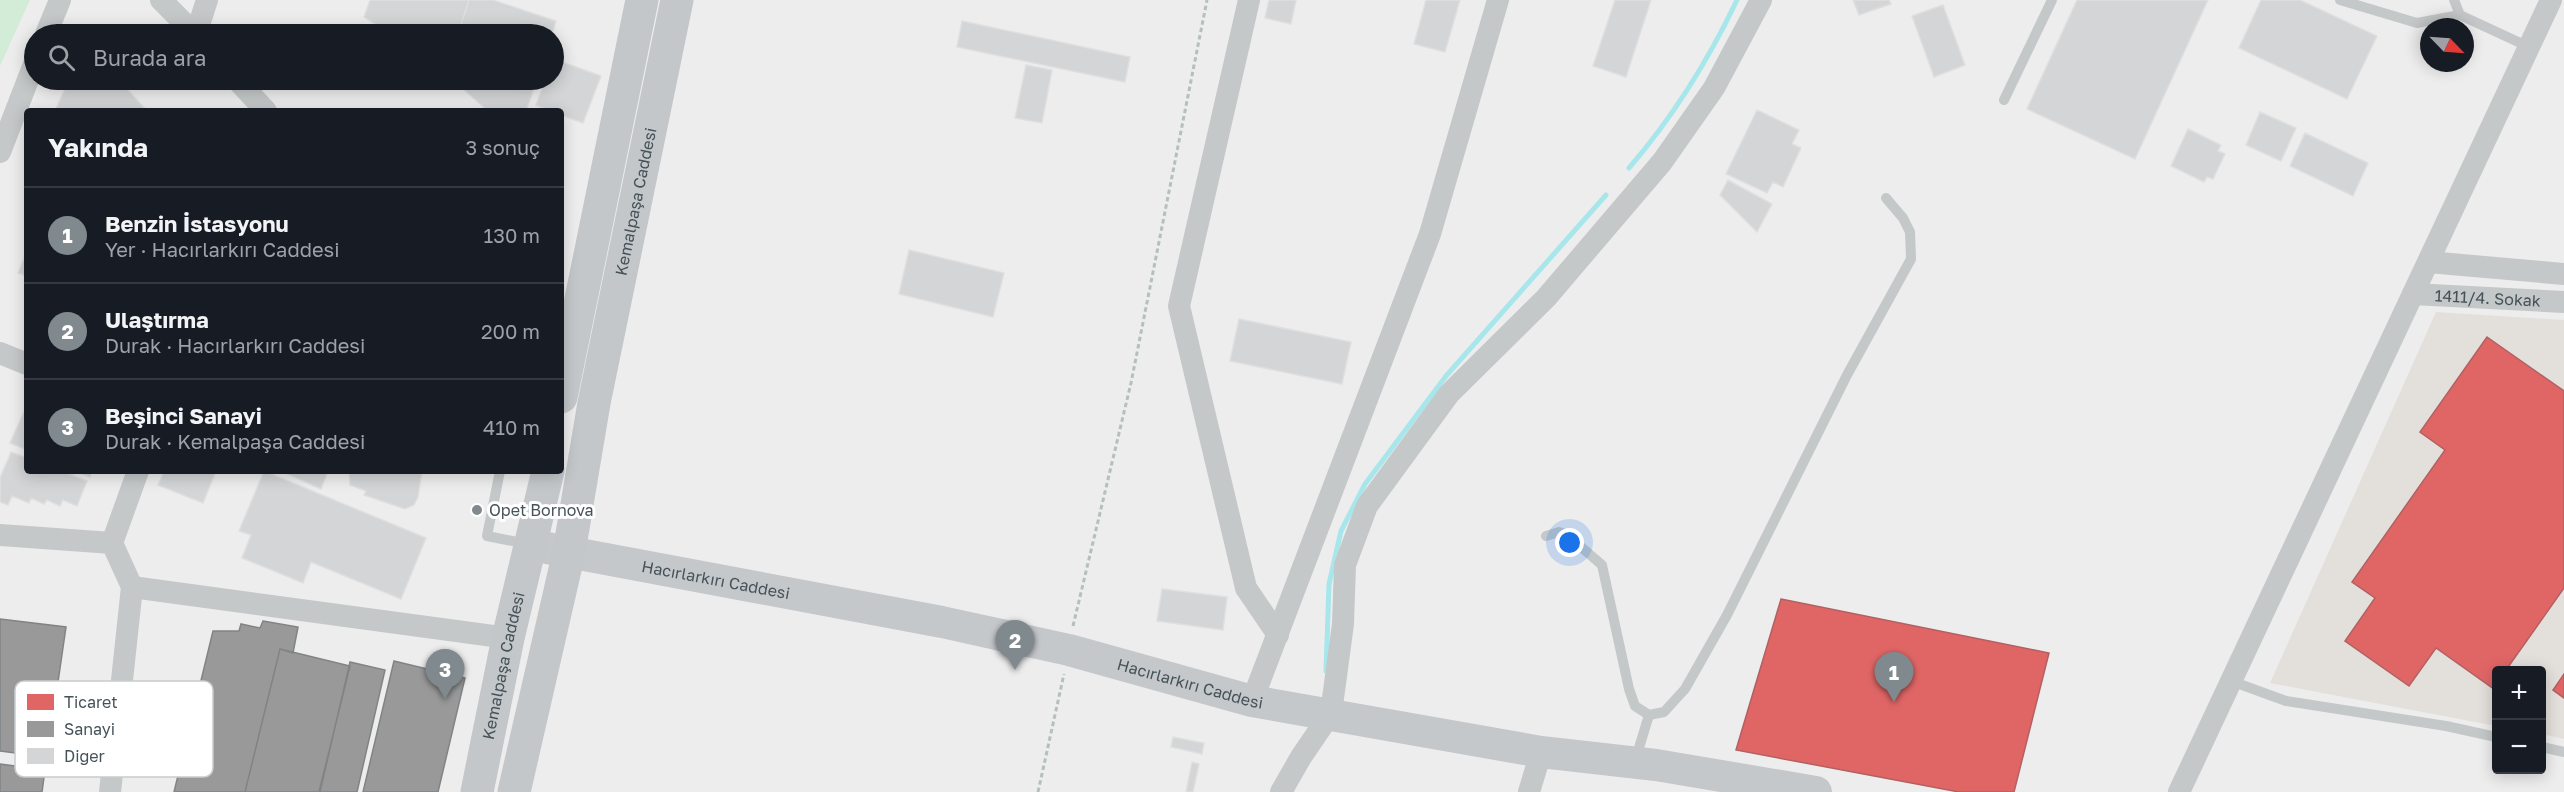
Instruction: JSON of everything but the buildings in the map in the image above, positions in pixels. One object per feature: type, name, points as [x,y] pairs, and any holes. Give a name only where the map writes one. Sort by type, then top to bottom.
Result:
[{"type":"main road","name":"Kemalpaşa Caddesi","points":[[564,368],[572,300],[642,0]]},
{"type":"main road","name":"Kemalpaşa Caddesi","points":[[569,552],[597,391],[677,0]]},
{"type":"main road","points":[[564,385],[597,391]]},
{"type":"main road","name":"Kemalpaşa Caddesi","points":[[477,792],[508,638],[547,474]]},
{"type":"main road","points":[[514,792],[569,552]]},
{"type":"street","points":[[50,24],[60,0]]},
{"type":"street","points":[[161,0],[185,24]]},
{"type":"street","points":[[199,24],[207,0]]},
{"type":"street","points":[[1249,0],[1179,306],[1246,588],[1278,635]]},
{"type":"street","points":[[1252,700],[1430,234],[1498,0]]},
{"type":"street","points":[[1281,792],[1300,757],[1331,713],[1343,624],[1345,565],[1367,506],[1449,394],[1546,298],[1662,162],[1714,88],[1761,0]]},
{"type":"street","points":[[2179,792],[2551,0]]},
{"type":"street","points":[[0,152],[24,90]]},
{"type":"street","points":[[246,90],[263,108]]},
{"type":"street","name":"1411/4. Sokak","points":[[2428,262],[2564,274]]},
{"type":"street","name":"1411/4. Sokak","points":[[2413,294],[2564,302]]},
{"type":"street","points":[[0,353],[24,363]]},
{"type":"street","points":[[122,681],[132,587],[112,543],[137,474]]},
{"type":"street","points":[[0,535],[112,543]]},
{"type":"street","name":"Hacırlarkırı Caddesi","points":[[531,545],[942,622],[1069,650],[1252,700],[1541,752],[1634,763],[1816,792]]},
{"type":"street","points":[[132,587],[508,638]]},
{"type":"street","points":[[1529,792],[1541,752]]},
{"type":"street","points":[[110,792],[112,777]]},
{"type":"lane","points":[[2004,100],[2052,0]]},
{"type":"lane","points":[[2340,0],[2417,23],[2460,15],[2529,47]]},
{"type":"lane","points":[[2454,0],[2460,15]]},
{"type":"lane","points":[[1546,536],[1559,532],[1566,534],[1602,565],[1629,689],[1635,706],[1648,715],[1664,712],[1685,689],[1727,615],[1847,375],[1911,259],[1910,232],[1903,218],[1886,198]]},
{"type":"lane","points":[[499,474],[486,536],[531,545]]},
{"type":"lane","points":[[2231,681],[2286,701],[2446,726],[2492,736]]},
{"type":"lane","points":[[1634,763],[1648,715]]},
{"type":"lane","points":[[2546,748],[2564,753]]},
{"type":"path","points":[[1038,792],[1069,650],[1075,611],[1131,383],[1207,0]]},
{"type":"shaded area","points":[[2436,312],[2564,320],[2564,739],[2546,735],[2546,666],[2492,666],[2492,725],[2270,683]]},
{"type":"green space","points":[[0,0],[30,0],[0,66]]},
{"type":"waterway","points":[[1629,168],[1689,88],[1737,0]]},
{"type":"waterway","points":[[1326,671],[1329,584],[1341,531],[1365,484],[1446,376],[1606,195]]},
{"type":"place","name":"Opet Bornova","points":[[477,510]]},
{"type":"place","name":"Ulaştırma","points":[[1015,670]]},
{"type":"place","name":"Beşinci Sanayi","points":[[445,699]]},
{"type":"place","name":"Benzin İstasyonu","points":[[1894,702]]}]
